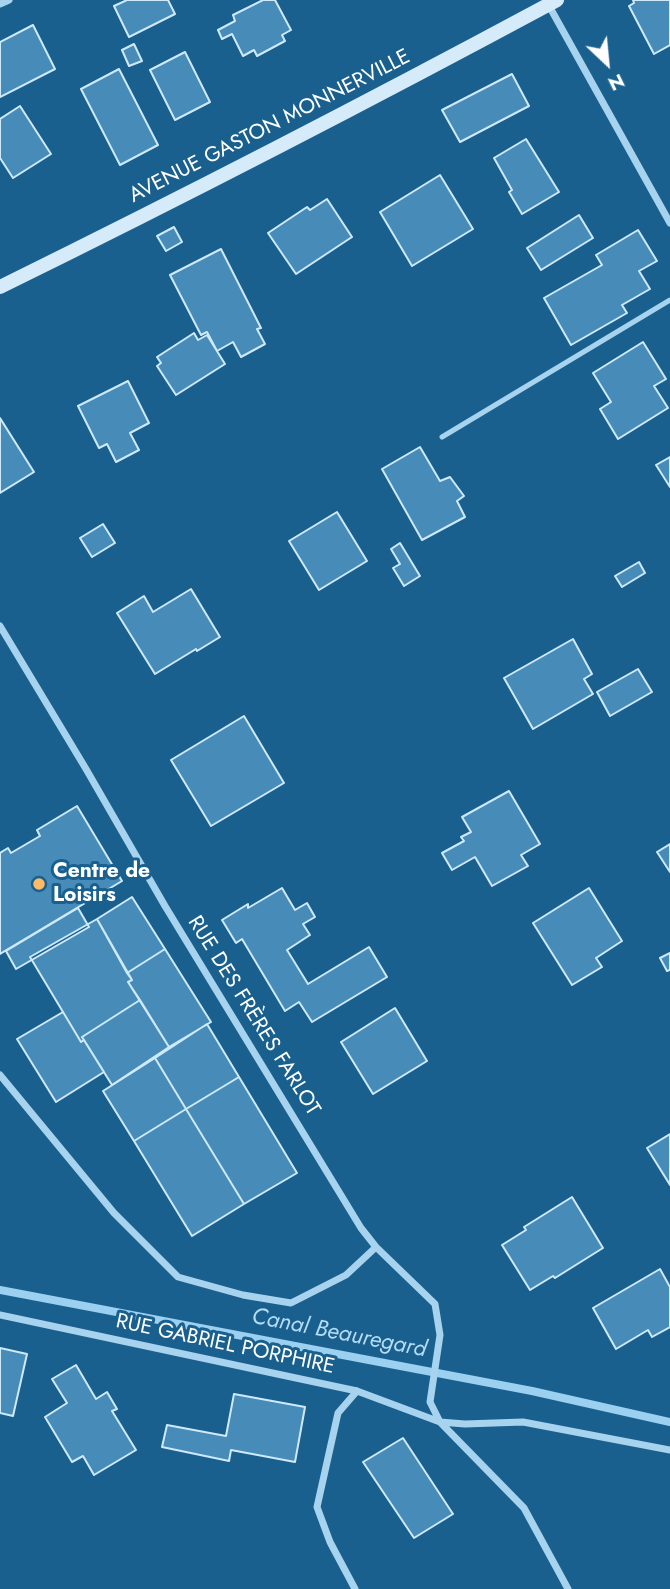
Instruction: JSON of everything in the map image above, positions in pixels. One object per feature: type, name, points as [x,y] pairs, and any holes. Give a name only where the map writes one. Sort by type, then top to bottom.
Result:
[{"type":"main road","name":"AVENUE GASTON MONNERVILLE","points":[[0,287],[146,215],[550,2]]},
{"type":"street","points":[[0,4],[9,0]]},
{"type":"street","points":[[550,2],[670,223]]},
{"type":"street","name":"RUE DES FRÈRES FARLOT","points":[[0,626],[164,906],[361,1228],[376,1247],[435,1304],[440,1335],[430,1402],[440,1422]]},
{"type":"street","points":[[0,1075],[114,1213],[178,1277],[243,1295],[291,1303],[346,1275],[376,1247]]},
{"type":"street","name":"RUE GABRIEL PORPHIRE","points":[[0,1315],[357,1391],[440,1422]]},
{"type":"street","points":[[355,1589],[330,1542],[317,1507],[338,1413],[357,1391]]},
{"type":"street","points":[[440,1422],[523,1422],[670,1450]]},
{"type":"street","points":[[440,1422],[524,1508],[568,1589]]},
{"type":"lane","points":[[442,437],[670,300]]},
{"type":"building","points":[[127,0],[168,0],[175,14],[129,37],[114,6]]},
{"type":"building","points":[[263,0],[275,0],[291,30],[282,35],[285,41],[257,56],[254,50],[243,56],[232,34],[222,39],[218,30],[235,21],[233,15]]},
{"type":"building","points":[[633,0],[670,0],[670,45],[654,54],[629,6],[634,3]]},
{"type":"building","points":[[33,25],[55,69],[0,97],[0,42]]},
{"type":"building","points":[[134,44],[142,61],[129,66],[122,50]]},
{"type":"building","points":[[185,52],[210,102],[175,120],[150,70]]},
{"type":"building","points":[[119,69],[158,145],[120,165],[81,89]]},
{"type":"building","points":[[512,74],[529,106],[460,142],[442,110]]},
{"type":"building","points":[[20,106],[51,154],[13,178],[0,158],[0,119]]},
{"type":"building","points":[[526,139],[559,192],[522,214],[494,158]]},
{"type":"building","points":[[440,175],[473,229],[412,266],[380,212]]},
{"type":"building","points":[[327,199],[352,237],[296,274],[268,233],[307,207],[310,210]]},
{"type":"building","points":[[579,215],[593,238],[541,270],[527,248]]},
{"type":"building","points":[[174,227],[182,242],[166,251],[157,236]]},
{"type":"building","points":[[638,230],[657,261],[639,271],[650,289],[622,305],[627,313],[571,345],[544,298],[602,265],[596,255]]},
{"type":"building","points":[[221,249],[261,328],[257,329],[265,344],[241,357],[233,342],[217,351],[207,332],[201,335],[170,275]]},
{"type":"building","points":[[194,333],[198,340],[207,335],[225,364],[176,395],[157,366],[161,363],[157,357]]},
{"type":"building","points":[[643,342],[666,379],[654,386],[668,408],[618,439],[600,409],[611,402],[593,373]]},
{"type":"building","points":[[128,381],[149,423],[130,433],[139,450],[116,462],[107,444],[99,448],[78,406]]},
{"type":"building","points":[[0,418],[34,472],[0,493]]},
{"type":"building","points":[[420,447],[440,481],[450,477],[464,496],[457,501],[465,517],[422,540],[382,469]]},
{"type":"building","points":[[670,457],[670,487],[656,465]]},
{"type":"building","points":[[337,512],[367,561],[319,590],[289,541]]},
{"type":"building","points":[[103,524],[115,543],[92,557],[80,538]]},
{"type":"building","points":[[400,543],[420,576],[404,586],[393,568],[400,564],[391,549]]},
{"type":"building","points":[[639,562],[645,573],[622,587],[615,576]]},
{"type":"building","points":[[191,589],[220,637],[155,674],[117,613],[144,596],[153,612]]},
{"type":"building","points":[[573,639],[592,674],[584,679],[593,694],[533,729],[504,678]]},
{"type":"building","points":[[638,669],[652,692],[610,716],[597,692]]},
{"type":"building","points":[[244,716],[284,783],[211,826],[171,760]]},
{"type":"building","points":[[509,791],[540,844],[521,855],[528,866],[492,886],[475,857],[452,870],[442,853],[464,841],[461,837],[471,832],[462,817]]},
{"type":"building","points":[[77,806],[122,881],[0,954],[0,853],[8,848],[11,853],[40,836],[37,830]]},
{"type":"building","points":[[670,844],[670,872],[657,852]]},
{"type":"building","points":[[282,888],[295,910],[307,903],[315,917],[303,924],[310,935],[287,950],[308,984],[369,947],[387,977],[312,1022],[299,1002],[285,1011],[242,939],[236,943],[222,920]]},
{"type":"building","points":[[589,888],[622,941],[596,958],[602,967],[572,985],[533,923]]},
{"type":"building","points":[[132,897],[165,949],[127,973],[97,919]]},
{"type":"building","points":[[78,908],[89,927],[16,969],[6,951]]},
{"type":"building","points":[[97,919],[132,980],[128,982],[140,1000],[82,1037],[84,1040],[81,1042],[30,957]]},
{"type":"building","points":[[165,949],[211,1022],[169,1047],[128,982],[132,980],[127,973]]},
{"type":"building","points":[[670,953],[670,970],[667,971],[660,958]]},
{"type":"building","points":[[140,1000],[169,1047],[112,1085],[82,1037]]},
{"type":"building","points":[[395,1008],[427,1061],[373,1094],[341,1042]]},
{"type":"building","points":[[63,1012],[104,1072],[56,1102],[17,1039]]},
{"type":"building","points":[[207,1024],[239,1077],[186,1109],[155,1058]]},
{"type":"building","points":[[155,1058],[186,1109],[134,1141],[103,1091]]},
{"type":"building","points":[[239,1077],[297,1173],[244,1204],[186,1109]]},
{"type":"building","points":[[186,1109],[244,1204],[192,1236],[134,1141]]},
{"type":"building","points":[[670,1134],[670,1185],[647,1148]]},
{"type":"building","points":[[572,1197],[603,1248],[530,1290],[502,1245],[526,1230],[524,1227]]},
{"type":"building","points":[[660,1269],[670,1287],[670,1327],[652,1337],[648,1330],[616,1349],[593,1308]]},
{"type":"building","points":[[0,1348],[27,1354],[13,1416],[0,1413]]},
{"type":"building","points":[[76,1365],[96,1399],[107,1392],[117,1409],[112,1411],[136,1450],[94,1475],[83,1456],[72,1462],[45,1417],[67,1403],[52,1379]]},
{"type":"building","points":[[234,1394],[305,1407],[295,1462],[231,1450],[229,1461],[162,1447],[167,1425],[226,1436]]},
{"type":"building","points":[[403,1438],[453,1514],[414,1538],[363,1462]]},
{"type":"waterway","name":"Canal Beauregard","points":[[0,1290],[532,1391],[670,1422]]},
{"type":"place","name":"Centre de Loisirs","points":[[39,884]]}]
